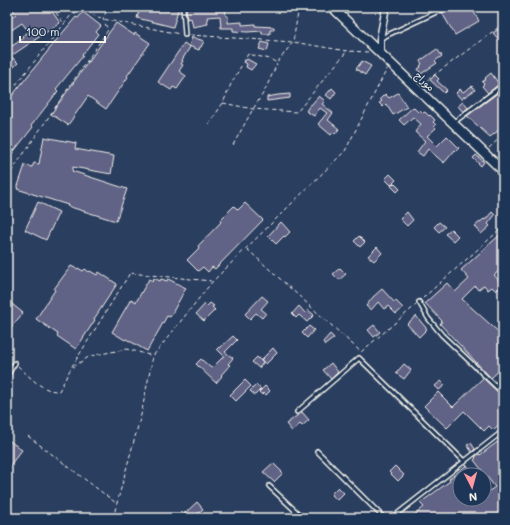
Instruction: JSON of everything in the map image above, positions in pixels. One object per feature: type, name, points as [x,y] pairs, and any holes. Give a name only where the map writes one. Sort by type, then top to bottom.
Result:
[{"type":"main road","name":"موراج","points":[[332,7],[390,64],[503,170]]},
{"type":"street","points":[[380,53],[386,7]]},
{"type":"lane","points":[[183,7],[185,35]]},
{"type":"lane","points":[[381,38],[446,7]]},
{"type":"lane","points":[[453,123],[503,84]]},
{"type":"lane","points":[[419,302],[428,318],[442,335],[503,393]]},
{"type":"lane","points":[[297,412],[359,358],[465,462]]},
{"type":"lane","points":[[7,376],[15,363]]},
{"type":"lane","points":[[392,518],[503,431]]},
{"type":"lane","points":[[316,451],[384,518]]},
{"type":"lane","points":[[269,486],[303,518]]},
{"type":"path","points":[[52,7],[64,25]]},
{"type":"path","points":[[7,178],[108,30],[103,19],[108,7]]},
{"type":"path","points":[[233,145],[264,92],[277,63],[293,42],[299,7]]},
{"type":"path","points":[[7,96],[72,14],[82,10],[103,19],[185,35],[293,42],[347,51],[380,53]]},
{"type":"path","points":[[417,88],[503,24]]},
{"type":"path","points":[[223,103],[253,109],[297,112],[347,51]]},
{"type":"path","points":[[209,124],[223,103],[231,84],[248,54],[270,59],[277,63]]},
{"type":"path","points":[[113,518],[141,415],[154,356],[212,282],[345,151],[390,64]]},
{"type":"path","points":[[484,152],[503,135]]},
{"type":"path","points":[[246,248],[362,352],[503,227]]},
{"type":"path","points":[[7,356],[38,384],[52,391],[59,391],[130,273],[212,282]]},
{"type":"path","points":[[72,368],[90,356],[127,349],[154,356]]},
{"type":"path","points":[[28,436],[117,503]]},
{"type":"building","points":[[11,7],[49,7],[60,23],[11,56],[18,63],[10,71],[12,75],[8,78],[12,84],[7,87],[7,46],[11,44],[12,46],[24,38],[22,36],[29,32],[22,23],[7,33],[7,20],[16,14]]},
{"type":"building","points":[[140,7],[179,7],[173,27],[137,18]]},
{"type":"building","points":[[186,7],[225,7],[226,16],[228,16],[228,23],[242,22],[242,25],[255,24],[255,26],[274,27],[274,30],[270,30],[270,34],[262,34],[262,31],[233,31],[233,28],[221,28],[220,16],[207,17],[208,24],[193,27],[191,18],[187,19]]},
{"type":"building","points":[[453,7],[471,7],[479,21],[455,35],[442,13]]},
{"type":"building","points":[[83,12],[101,26],[96,32],[98,34],[82,55],[83,56],[56,89],[58,91],[31,126],[33,127],[7,160],[7,102],[59,37],[76,17],[78,18]]},
{"type":"building","points":[[116,23],[134,35],[135,33],[150,43],[106,109],[88,96],[68,125],[51,114]]},
{"type":"building","points":[[503,26],[503,44],[493,33]]},
{"type":"building","points":[[192,37],[204,41],[199,50],[189,46]]},
{"type":"building","points":[[262,42],[269,44],[267,51],[259,49]]},
{"type":"building","points":[[184,43],[190,47],[182,60],[183,61],[181,64],[183,65],[179,71],[186,76],[177,89],[173,87],[171,90],[158,82]]},
{"type":"building","points":[[437,49],[442,56],[435,61],[437,63],[421,74],[418,69],[422,64],[420,61]]},
{"type":"building","points":[[247,59],[256,64],[251,70],[246,67],[247,64],[244,62]]},
{"type":"building","points":[[362,61],[371,66],[365,75],[356,69]]},
{"type":"building","points":[[491,73],[499,84],[488,93],[482,86],[484,84],[482,82]]},
{"type":"building","points":[[435,75],[439,79],[437,81],[447,90],[444,93],[430,80]]},
{"type":"building","points":[[472,86],[475,90],[461,99],[456,93],[460,89],[463,92]]},
{"type":"building","points":[[332,88],[336,92],[331,99],[326,95]]},
{"type":"building","points":[[503,89],[503,127],[490,137],[467,116]]},
{"type":"building","points":[[398,93],[407,107],[393,115],[386,104],[383,107],[379,103],[382,101],[380,99],[385,94],[389,98]]},
{"type":"building","points":[[290,94],[290,98],[267,101],[267,97]]},
{"type":"building","points":[[319,96],[325,101],[322,104],[333,113],[328,120],[339,129],[335,134],[333,132],[331,135],[318,124],[327,113],[320,108],[314,116],[306,111]]},
{"type":"building","points":[[463,102],[468,108],[463,112],[458,106]]},
{"type":"building","points":[[413,107],[418,112],[420,110],[423,113],[425,112],[435,120],[433,122],[436,125],[434,126],[436,128],[427,136],[437,146],[447,136],[459,148],[456,151],[455,150],[444,163],[428,149],[423,156],[417,152],[425,141],[415,132],[421,124],[413,117],[404,125],[399,120]]},
{"type":"building","points":[[44,137],[76,143],[75,149],[114,156],[111,174],[73,167],[72,171],[127,189],[116,221],[17,189],[25,165],[32,167],[34,163],[39,164]]},
{"type":"building","points":[[476,155],[484,162],[481,166],[473,158]]},
{"type":"building","points":[[390,174],[396,180],[391,185],[385,179]]},
{"type":"building","points":[[394,183],[400,189],[397,192],[391,186]]},
{"type":"building","points":[[38,202],[59,212],[46,240],[25,230]]},
{"type":"building","points":[[245,203],[263,220],[215,269],[212,267],[208,272],[203,267],[198,271],[187,260],[221,222],[220,220],[234,206],[238,210]]},
{"type":"building","points":[[407,212],[413,220],[407,226],[400,219]]},
{"type":"building","points":[[492,212],[495,215],[488,224],[490,226],[481,234],[475,226],[484,219],[485,220]]},
{"type":"building","points":[[281,222],[290,232],[276,244],[268,236]]},
{"type":"building","points":[[439,222],[445,227],[439,232],[434,227]]},
{"type":"building","points":[[451,229],[458,236],[453,241],[445,234]]},
{"type":"building","points":[[503,232],[503,268],[494,275],[503,285],[496,291],[492,287],[488,290],[484,285],[478,290],[475,286],[462,299],[503,336],[503,367],[491,378],[440,324],[442,321],[425,303],[447,283],[455,292],[469,279],[461,270]]},
{"type":"building","points":[[359,236],[365,242],[360,247],[354,241]]},
{"type":"building","points":[[377,247],[382,253],[374,261],[368,256]]},
{"type":"building","points":[[71,266],[83,271],[85,269],[97,275],[99,272],[117,284],[76,349],[36,319],[55,290],[54,289]]},
{"type":"building","points":[[340,268],[346,274],[339,280],[333,274]]},
{"type":"building","points":[[154,278],[160,281],[161,279],[167,281],[168,279],[186,288],[170,317],[167,316],[147,351],[112,332],[131,299],[136,302],[149,279],[153,281]]},
{"type":"building","points":[[382,289],[394,302],[396,301],[403,308],[396,314],[388,306],[384,309],[378,302],[371,310],[366,306]]},
{"type":"building","points":[[262,296],[268,301],[261,309],[266,313],[262,318],[256,313],[250,319],[245,314]]},
{"type":"building","points":[[7,300],[23,313],[7,332]]},
{"type":"building","points":[[210,303],[214,306],[212,307],[215,310],[204,321],[196,314],[205,304],[207,306]]},
{"type":"building","points":[[299,306],[305,313],[308,310],[314,315],[307,322],[299,315],[296,318],[292,314]]},
{"type":"building","points":[[416,316],[427,329],[419,337],[407,324]]},
{"type":"building","points":[[374,325],[380,332],[374,337],[368,330]]},
{"type":"building","points":[[309,326],[314,330],[307,338],[302,333]]},
{"type":"building","points":[[330,334],[334,338],[325,345],[323,342]]},
{"type":"building","points":[[233,336],[237,340],[225,352],[233,358],[228,364],[230,365],[216,383],[196,364],[201,359],[211,368],[213,367],[224,356],[217,349]]},
{"type":"building","points":[[273,348],[277,353],[266,364],[261,360]]},
{"type":"building","points":[[257,357],[263,363],[259,368],[252,362]]},
{"type":"building","points":[[331,363],[338,372],[331,379],[323,370]]},
{"type":"building","points":[[404,364],[411,370],[404,379],[396,373]]},
{"type":"building","points":[[483,378],[503,396],[503,421],[493,430],[489,426],[484,431],[464,411],[447,428],[424,406],[438,392],[453,407]]},
{"type":"building","points":[[245,380],[251,386],[236,401],[230,395]]},
{"type":"building","points":[[441,381],[445,385],[439,390],[435,386]]},
{"type":"building","points":[[256,385],[261,389],[255,395],[250,391]]},
{"type":"building","points":[[265,386],[270,391],[266,395],[264,393],[262,395],[259,392]]},
{"type":"building","points":[[302,412],[309,420],[302,426],[300,424],[292,431],[286,424]]},
{"type":"building","points":[[503,438],[503,518],[411,518],[424,507],[420,503],[450,481],[449,479],[452,477],[452,507],[492,507],[492,489],[495,487],[492,483],[492,467],[479,467],[474,460],[476,458],[475,457],[479,454],[480,455]]},
{"type":"building","points":[[7,439],[22,450],[7,469]]},
{"type":"building","points":[[471,443],[475,449],[472,452],[467,445]]},
{"type":"building","points":[[273,463],[283,473],[274,482],[263,472]]},
{"type":"building","points":[[395,466],[404,475],[398,481],[389,472]]},
{"type":"building","points":[[338,487],[344,493],[337,500],[331,494]]},
{"type":"building","points":[[197,502],[203,509],[193,518],[180,518]]}]
